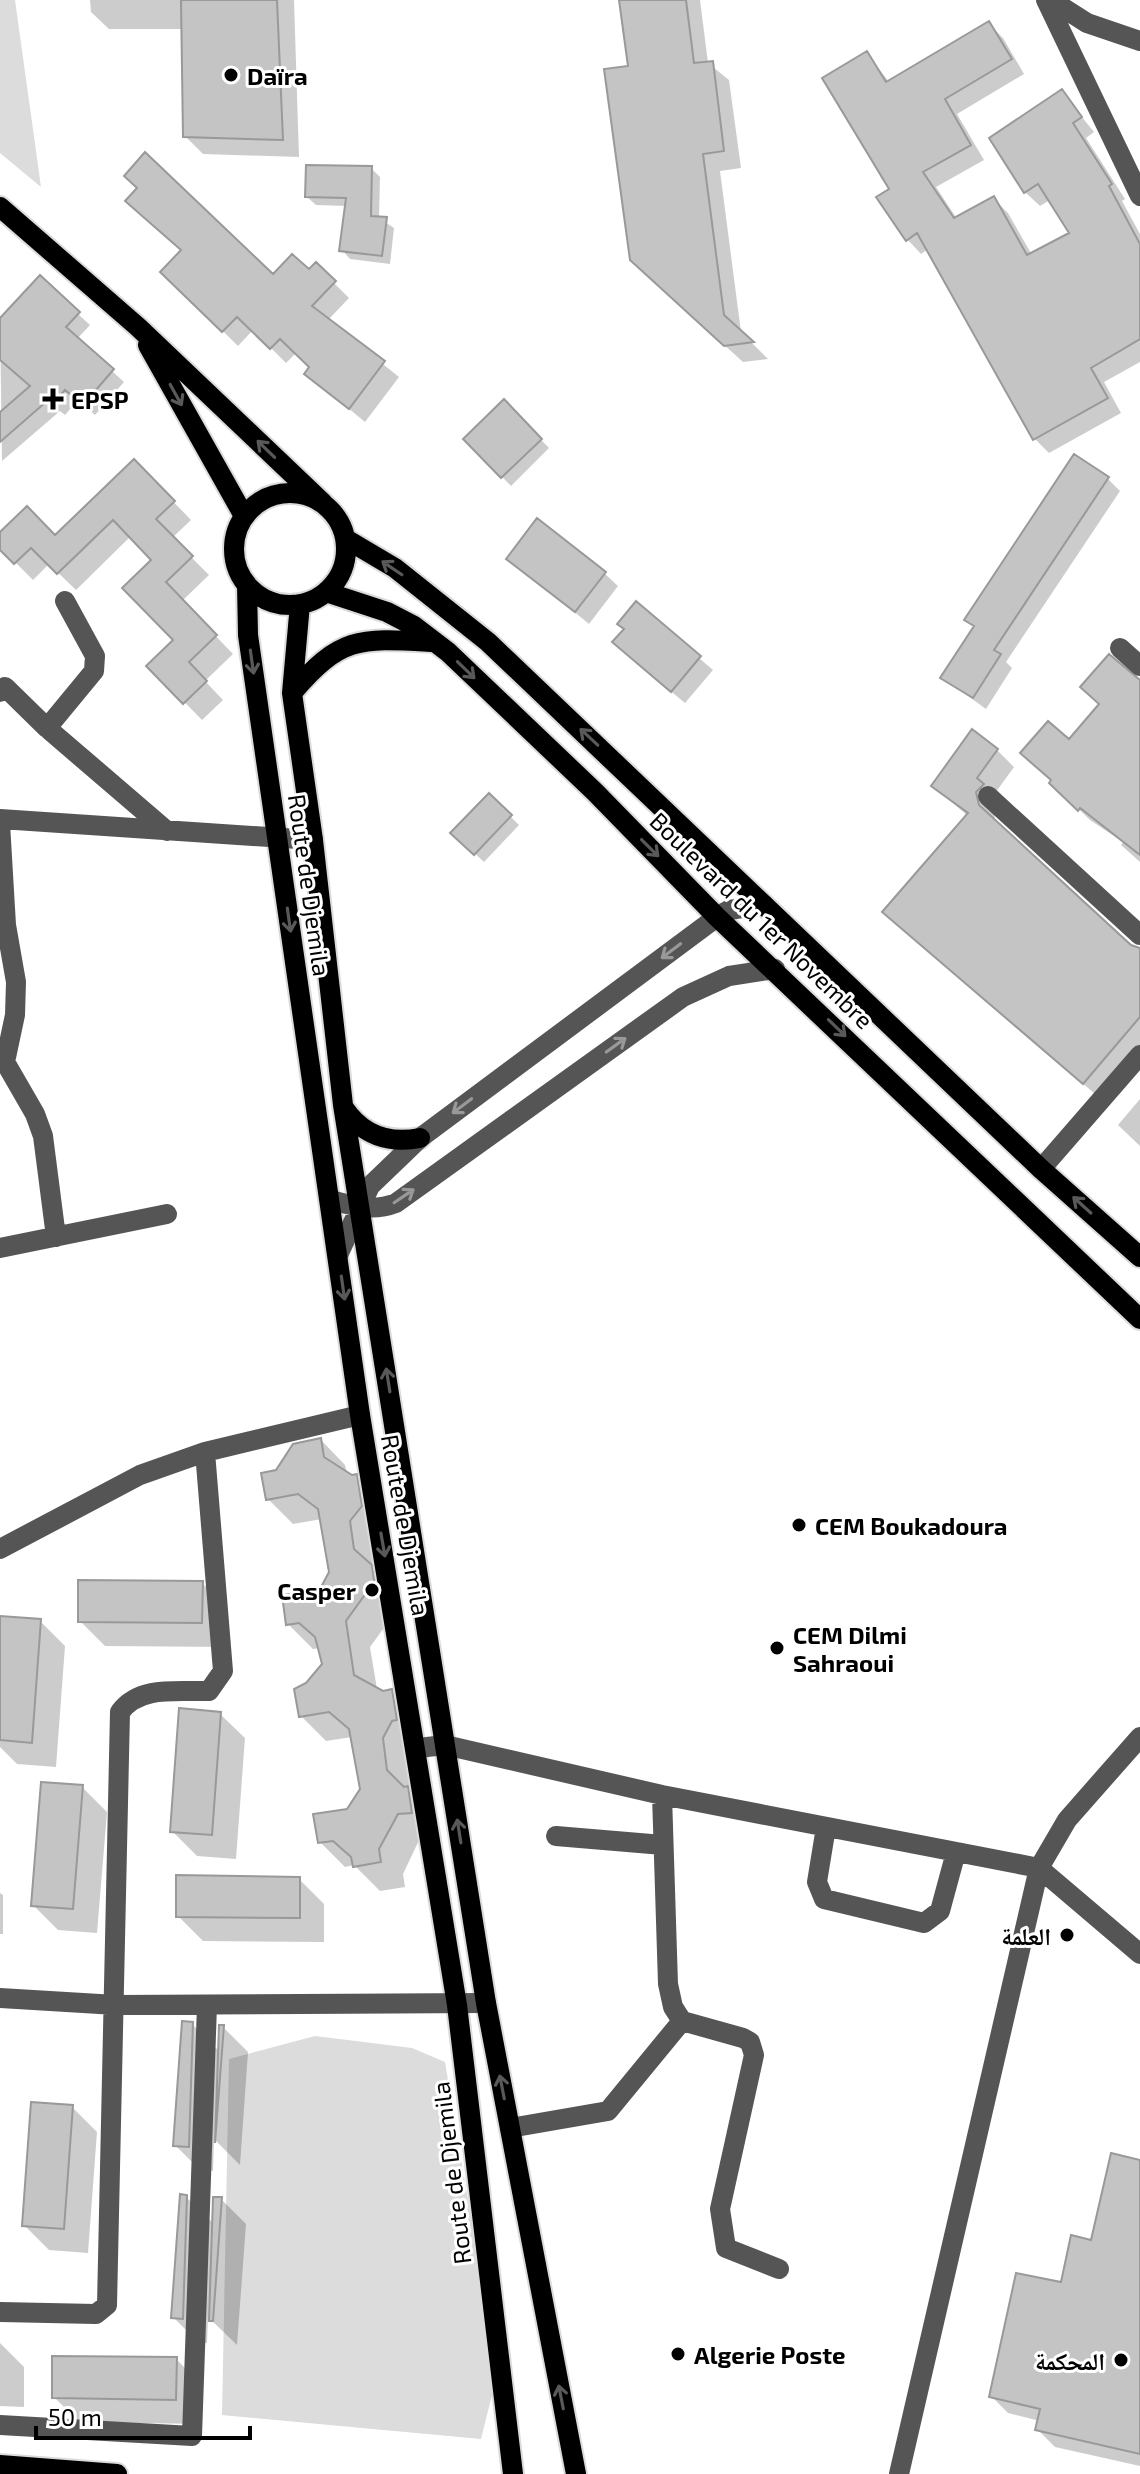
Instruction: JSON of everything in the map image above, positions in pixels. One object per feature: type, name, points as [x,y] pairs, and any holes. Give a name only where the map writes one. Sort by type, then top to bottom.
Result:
[{"type":"main road","points":[[0,207],[138,327],[323,503],[341,525],[346,539],[343,568],[326,592],[300,604],[270,602],[247,585],[234,558],[237,529],[244,516],[266,497],[295,492],[323,503]]},
{"type":"main road","points":[[138,327],[244,516]]},
{"type":"main road","name":"Boulevard du 1er Novembre","points":[[346,539],[395,568],[488,642],[1041,1169],[1140,1257]]},
{"type":"main road","name":"Route de Djemila","points":[[247,585],[248,635],[360,1415],[418,1748],[457,2005],[513,2474]]},
{"type":"main road","name":"Boulevard du 1er Novembre","points":[[326,592],[387,612],[434,642],[595,792],[717,917],[1140,1319]]},
{"type":"main road","name":"Route de Djemila","points":[[300,604],[292,693],[313,840],[343,1105],[486,2003],[576,2474]]},
{"type":"main road","points":[[292,693],[316,664],[358,641],[434,642]]},
{"type":"main road","points":[[595,792],[619,766]]},
{"type":"main road","points":[[343,1105],[351,1118],[375,1135],[390,1140],[420,1138]]},
{"type":"main road","points":[[0,2465],[117,2474]]},
{"type":"street","points":[[1049,0],[1087,23],[1140,41]]},
{"type":"street","points":[[1049,0],[1140,196]]},
{"type":"street","points":[[47,728],[94,671],[95,656],[65,601]]},
{"type":"street","points":[[1120,648],[1140,666]]},
{"type":"street","points":[[2,687],[167,831]]},
{"type":"street","points":[[988,796],[1140,935]]},
{"type":"street","points":[[56,1237],[43,1136],[35,1114],[5,1062],[15,1015],[16,982],[3,925],[0,821],[313,840]]},
{"type":"street","points":[[338,1255],[376,1179],[420,1138],[717,917],[729,910],[764,905]]},
{"type":"street","points":[[331,1200],[376,1209],[396,1203],[683,997],[729,976],[775,969]]},
{"type":"street","points":[[1041,1169],[1140,1055]]},
{"type":"street","points":[[0,1248],[167,1214]]},
{"type":"street","points":[[0,1549],[140,1475],[205,1452],[360,1415]]},
{"type":"street","points":[[0,2312],[96,2314],[107,2305],[116,2005],[120,1712],[130,1699],[147,1693],[209,1691],[223,1671],[205,1452]]},
{"type":"street","points":[[899,2474],[1039,1868],[1067,1820],[1140,1737]]},
{"type":"street","points":[[418,1748],[445,1745],[662,1795],[1039,1868],[1140,1954]]},
{"type":"street","points":[[662,1795],[668,1984],[673,2007],[682,2021],[750,2042],[754,2055],[720,2209],[726,2248],[779,2269]]},
{"type":"street","points":[[826,1827],[817,1882],[824,1899],[924,1923],[940,1911],[956,1852]]},
{"type":"street","points":[[556,1836],[663,1845]]},
{"type":"street","points":[[0,1998],[116,2005],[486,2003]]},
{"type":"street","points":[[0,2425],[192,2436],[207,2005]]},
{"type":"street","points":[[510,2128],[608,2111],[682,2021]]},
{"type":"shaded area","points":[[0,0],[15,0],[41,187],[0,153]]},
{"type":"shaded area","points":[[315,2036],[412,2048],[445,2062],[497,2375],[481,2439],[222,2415],[229,2059]]},
{"type":"building","name":"Daïra","points":[[181,0],[277,0],[283,140],[183,137]]},
{"type":"building","points":[[619,0],[686,0],[694,63],[713,61],[724,151],[703,154],[724,315],[754,342],[724,346],[630,260],[604,69],[628,66]]},
{"type":"building","points":[[989,21],[1012,59],[945,99],[971,145],[923,172],[954,218],[994,196],[1027,255],[1069,233],[1038,184],[1024,193],[989,138],[1062,89],[1082,117],[1073,123],[1112,184],[1109,186],[1140,244],[1140,339],[1091,368],[1108,398],[1033,440],[917,233],[906,241],[876,197],[889,189],[822,78],[867,51],[886,82]]},
{"type":"building","points":[[145,152],[273,274],[292,254],[309,269],[316,262],[336,281],[312,306],[385,361],[349,409],[304,374],[309,367],[280,339],[270,349],[237,317],[222,332],[160,272],[181,250],[125,201],[137,188],[124,176]]},
{"type":"building","points":[[306,165],[372,166],[371,216],[387,217],[382,256],[339,251],[346,198],[305,197]]},
{"type":"building","points":[[40,275],[80,312],[66,327],[114,369],[83,405],[65,390],[52,405],[47,401],[0,442],[0,412],[30,386],[0,360],[0,318]]},
{"type":"building","points":[[504,399],[542,439],[501,478],[463,439]]},
{"type":"building","points":[[1074,454],[1109,477],[994,650],[1001,654],[973,698],[940,678],[974,626],[964,620]]},
{"type":"building","points":[[134,459],[175,501],[156,519],[193,556],[166,582],[217,635],[189,662],[207,681],[183,704],[146,666],[173,640],[122,588],[151,560],[113,520],[57,574],[31,548],[14,564],[0,550],[0,532],[27,506],[55,535]]},
{"type":"building","points":[[537,518],[606,572],[575,612],[506,559]]},
{"type":"building","points":[[636,601],[701,656],[671,692],[612,642],[624,629],[617,624]]},
{"type":"building","points":[[1109,654],[1140,680],[1140,855],[1080,808],[1078,811],[1049,783],[1051,780],[1020,753],[1048,721],[1069,739],[1099,704],[1080,687]]},
{"type":"building","points":[[972,729],[998,749],[977,778],[984,784],[976,792],[979,805],[1131,945],[1140,948],[1140,1017],[1083,1084],[882,912],[968,813],[931,786]]},
{"type":"building","points":[[489,793],[512,815],[474,855],[450,833]]},
{"type":"building","points":[[321,1438],[324,1457],[352,1475],[357,1474],[362,1506],[350,1521],[354,1549],[372,1565],[376,1595],[364,1596],[346,1621],[354,1675],[383,1691],[392,1689],[397,1720],[392,1721],[383,1738],[387,1770],[404,1787],[408,1786],[412,1813],[398,1814],[379,1849],[381,1862],[353,1867],[351,1857],[333,1841],[318,1843],[313,1814],[347,1809],[360,1789],[349,1729],[329,1712],[299,1717],[294,1689],[306,1683],[322,1664],[315,1637],[299,1623],[286,1625],[282,1595],[320,1589],[329,1572],[318,1509],[298,1494],[266,1500],[261,1473],[276,1470],[293,1444]]},
{"type":"building","points":[[78,1580],[203,1581],[202,1623],[78,1622]]},
{"type":"building","points":[[0,1616],[41,1619],[32,1743],[0,1740]]},
{"type":"building","points":[[179,1708],[221,1712],[212,1835],[170,1832]]},
{"type":"building","points":[[41,1782],[83,1785],[73,1909],[31,1906]]},
{"type":"building","points":[[176,1875],[300,1877],[300,1918],[176,1917]]},
{"type":"building","points":[[182,2021],[193,2022],[189,2147],[173,2146]]},
{"type":"building","points":[[219,2025],[224,2025],[215,2143]]},
{"type":"building","points":[[31,2102],[73,2105],[64,2229],[22,2226]]},
{"type":"building","points":[[1111,2153],[1140,2160],[1140,2454],[1035,2430],[1040,2409],[989,2397],[1016,2273],[1061,2282],[1071,2235],[1091,2240]]},
{"type":"building","points":[[180,2194],[187,2195],[183,2319],[171,2318]]},
{"type":"building","points":[[213,2197],[222,2197],[213,2321],[209,2321]]},
{"type":"building","points":[[52,2356],[177,2357],[176,2400],[52,2398]]},
{"type":"place","name":"Daïra","points":[[231,75]]},
{"type":"place","name":"EPSP","points":[[53,399]]},
{"type":"place","name":"CEM Boukadoura","points":[[799,1525]]},
{"type":"place","name":"Casper","points":[[372,1590]]},
{"type":"place","name":"CEM Dilmi Sahraoui","points":[[777,1648]]},
{"type":"place","name":"العلمة","points":[[1067,1935]]},
{"type":"place","name":"Algerie Poste","points":[[678,2354]]},
{"type":"place","name":"المحكمة","points":[[1121,2360]]}]
